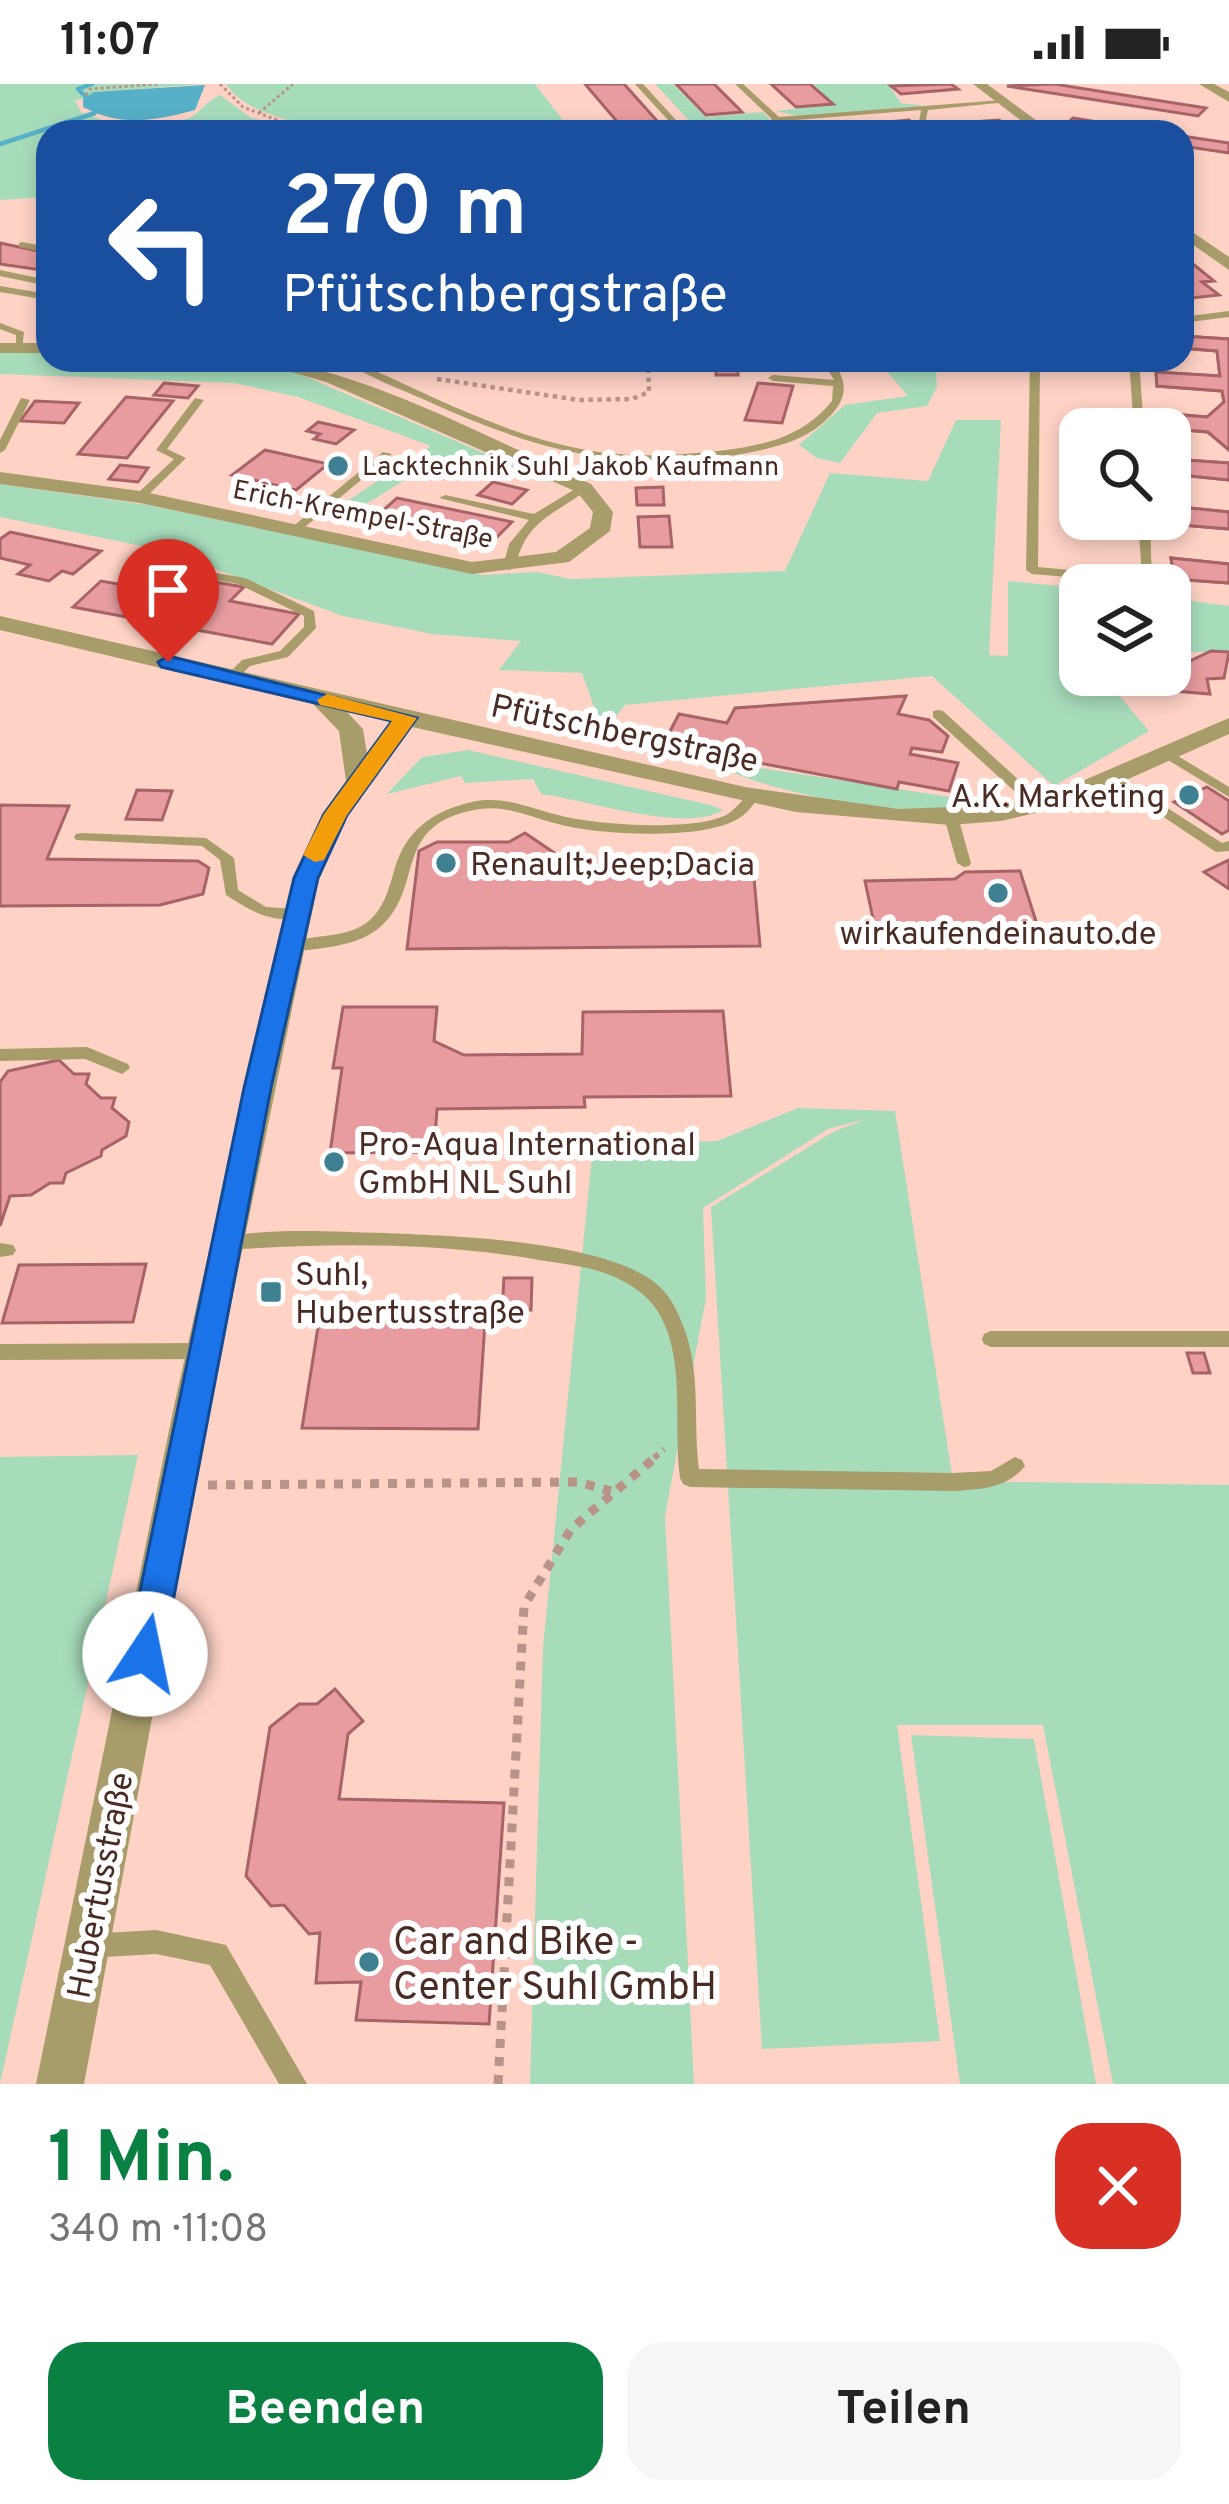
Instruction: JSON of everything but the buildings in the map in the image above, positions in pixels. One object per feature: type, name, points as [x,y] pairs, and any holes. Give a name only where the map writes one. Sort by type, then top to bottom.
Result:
[{"type":"street","points":[[979,84],[1028,120]]},
{"type":"street","points":[[1205,84],[1229,98]]},
{"type":"street","points":[[1215,249],[1229,265]]},
{"type":"street","points":[[308,372],[332,378],[584,488]]},
{"type":"street","points":[[332,378],[342,372]]},
{"type":"street","name":"Erich-Krempel-Straße","points":[[0,478],[140,497],[472,568],[562,558],[600,532],[603,512],[584,488]]},
{"type":"street","name":"Pfütschbergstraße","points":[[0,623],[755,794],[886,815],[950,817],[1039,806],[1116,779],[1226,730]]},
{"type":"street","points":[[322,699],[351,728],[358,780]]},
{"type":"street","name":"Hubertusstraße","points":[[60,2084],[204,1351],[297,914],[321,841],[358,780],[406,718]]},
{"type":"lane","points":[[639,84],[672,120]]},
{"type":"lane","points":[[739,84],[777,119],[1003,102]]},
{"type":"lane","points":[[922,120],[925,108]]},
{"type":"lane","points":[[22,245],[36,248]]},
{"type":"lane","points":[[0,273],[36,280]]},
{"type":"lane","points":[[0,290],[36,295]]},
{"type":"lane","points":[[1194,318],[1229,314]]},
{"type":"lane","points":[[0,326],[21,334],[9,348]]},
{"type":"lane","points":[[373,372],[408,393],[541,446],[608,458],[706,457],[804,436],[837,401],[838,383],[833,372]]},
{"type":"lane","points":[[1035,372],[1032,570],[1148,581],[1145,540]]},
{"type":"lane","points":[[1135,372],[1137,408]]},
{"type":"lane","points":[[772,378],[838,383]]},
{"type":"lane","points":[[0,449],[25,400]]},
{"type":"lane","points":[[140,497],[181,458],[161,450],[200,400]]},
{"type":"lane","points":[[295,530],[387,454]]},
{"type":"lane","points":[[509,567],[515,544],[536,518],[548,506],[584,488]]},
{"type":"lane","points":[[445,498],[536,518]]},
{"type":"lane","points":[[148,564],[241,580],[310,614],[310,628],[284,654],[245,663],[231,678]]},
{"type":"lane","points":[[938,715],[1039,806]]},
{"type":"lane","points":[[1168,754],[1229,793]]},
{"type":"lane","points":[[1116,779],[1221,849],[1229,845]]},
{"type":"lane","points":[[290,946],[329,945],[373,929],[393,906],[400,866],[413,837],[440,815],[494,803],[586,826],[700,824],[732,818],[755,794]]},
{"type":"lane","points":[[950,817],[964,863]]},
{"type":"lane","points":[[81,837],[206,842],[226,858],[231,892],[263,911],[297,914]]},
{"type":"lane","points":[[0,1055],[87,1052],[122,1068]]},
{"type":"lane","points":[[226,1243],[290,1236],[468,1246],[606,1263],[635,1276],[663,1306],[683,1353],[690,1478],[953,1482],[994,1479],[1015,1466]]},
{"type":"lane","points":[[991,1339],[1229,1340]]},
{"type":"lane","points":[[0,1352],[204,1351]]},
{"type":"lane","points":[[87,1946],[156,1942],[218,1954],[294,2084]]},
{"type":"path","points":[[86,95],[90,89],[158,84]]},
{"type":"path","points":[[220,84],[257,115],[272,120]]},
{"type":"path","points":[[257,115],[292,84]]},
{"type":"path","points":[[378,375],[625,401],[649,392],[648,372]]},
{"type":"path","points":[[498,2084],[524,1606],[536,1572],[611,1490],[646,1468],[666,1447],[687,1404]]},
{"type":"path","points":[[177,1486],[578,1482],[611,1490]]},
{"type":"green space","points":[[0,84],[205,84],[95,92],[93,98],[75,100],[81,112],[105,120],[36,120],[36,198],[0,200]]},
{"type":"green space","points":[[226,84],[535,84],[563,120],[287,120],[250,105]]},
{"type":"green space","points":[[655,84],[673,84],[706,117],[763,112],[770,119],[768,120],[689,120]]},
{"type":"green space","points":[[810,84],[914,84],[890,87],[901,103],[926,106],[798,116],[776,111],[832,104]]},
{"type":"green space","points":[[220,95],[259,120],[184,120]]},
{"type":"green space","points":[[0,351],[36,351],[36,372],[295,372],[554,483],[441,457],[341,520],[326,515],[431,446],[298,397],[234,383],[0,374]]},
{"type":"green space","points":[[887,372],[936,372],[937,387],[927,406],[877,413],[840,463],[817,458],[799,445],[845,405],[908,396]]},
{"type":"green space","points":[[956,420],[1001,420],[989,655],[1008,656],[1008,581],[1059,586],[1059,696],[1120,696],[1149,731],[1054,786],[932,676],[625,705],[603,732],[582,673],[499,670],[521,641],[432,634],[343,616],[166,551],[0,517],[0,484],[148,505],[483,575],[537,572],[571,579],[785,571],[830,473],[928,481]]},
{"type":"green space","points":[[1191,601],[1229,606],[1229,652],[1191,652]]},
{"type":"green space","points":[[468,750],[723,810],[685,818],[634,813],[541,794],[533,779],[465,783],[461,776],[387,794],[422,757]]},
{"type":"green space","points":[[707,760],[983,802],[988,789],[1003,800],[941,811],[854,804],[767,785]]},
{"type":"green space","points":[[798,1108],[895,1111],[953,1481],[1229,1485],[1229,2084],[1113,2084],[1043,1725],[897,1725],[940,2041],[762,2049],[711,1207],[833,1132],[866,1119],[828,1129],[703,1208],[706,1298],[665,1516],[694,2084],[530,2084],[543,1648],[593,1146],[717,1141]]},
{"type":"green space","points":[[138,1455],[0,2084],[0,1457]]},
{"type":"green space","points":[[911,1735],[1034,1739],[1096,2084],[960,2084]]},
{"type":"water","points":[[205,85],[195,110],[166,117],[124,120],[83,107],[83,99],[94,92]]},
{"type":"waterway","points":[[74,120],[95,113],[97,108],[78,89],[92,84]]},
{"type":"waterway","points":[[0,144],[36,132]]},
{"type":"slow traffic","points":[[315,855],[335,814],[406,718],[327,700]]},
{"type":"place","name":"Lacktechnik Suhl Jakob Kaufmann","points":[[338,466]]},
{"type":"place","name":"A.K. Marketing","points":[[1189,795]]},
{"type":"place","name":"Renault;Jeep;Dacia","points":[[446,863]]},
{"type":"place","name":"wirkaufendeinauto.de","points":[[998,893]]},
{"type":"place","name":"Pro-Aqua International GmbH NL Suhl","points":[[334,1162]]},
{"type":"place","name":"Suhl, Hubertusstraße","points":[[271,1292]]},
{"type":"place","name":"Car and Bike - Center Suhl GmbH","points":[[369,1962]]},
{"type":"route","points":[[145,1654],[192,1406],[306,878],[335,814],[406,718],[168,662]]}]
